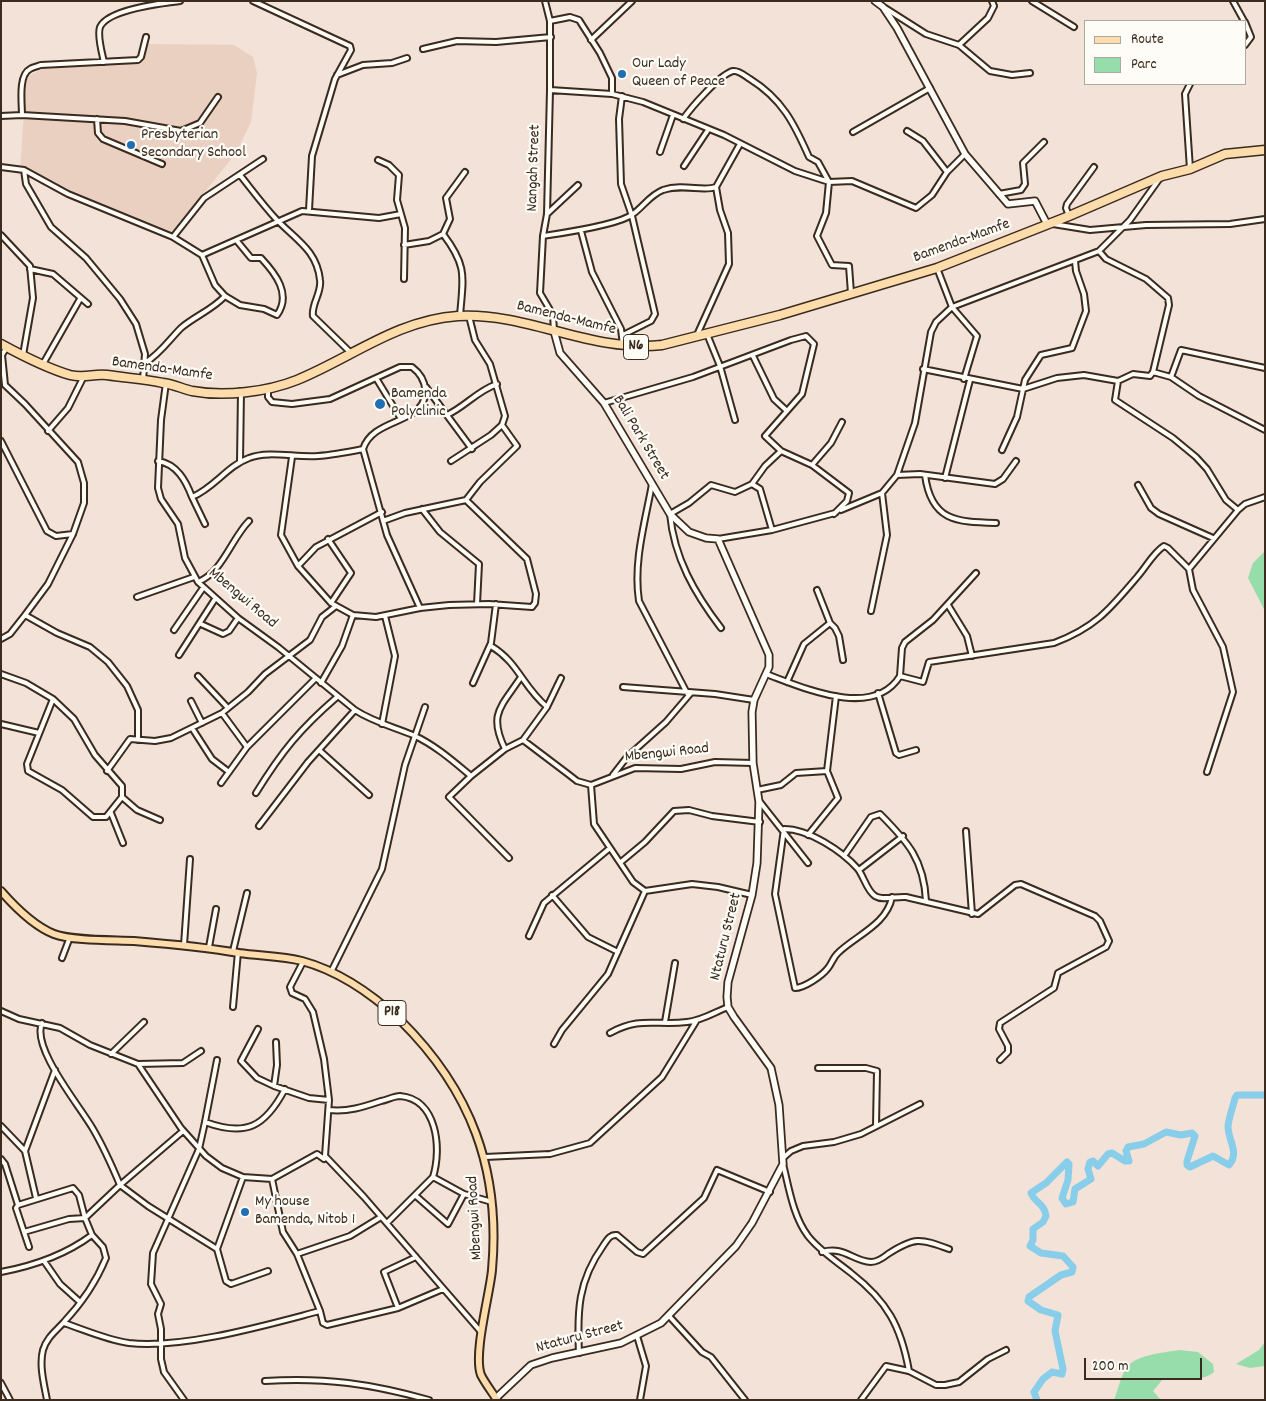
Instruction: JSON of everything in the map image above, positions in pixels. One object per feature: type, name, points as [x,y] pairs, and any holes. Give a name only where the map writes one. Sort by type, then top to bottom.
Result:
[{"type":"highway","name":"Bamenda-Mamfe","points":[[4,345],[43,364],[83,378],[104,374],[166,383],[193,391],[241,391],[268,388],[298,380],[350,352],[416,324],[439,318],[469,316],[504,318],[582,340],[623,346],[662,346],[937,268],[1069,216],[1162,176],[1190,169],[1225,154],[1265,150]]},
{"type":"main road","name":"Mbengwi Road","points":[[1,891],[29,918],[54,934],[70,937],[209,947],[303,962],[330,973],[372,996],[401,1022],[439,1065],[464,1102],[485,1157],[492,1202],[492,1271],[482,1333],[480,1373],[496,1399]]},
{"type":"street","points":[[104,62],[100,31],[106,21],[137,6],[180,1]]},
{"type":"street","points":[[253,1],[350,46],[351,50],[337,75],[312,156],[309,210]]},
{"type":"street","name":"Nangah Street","points":[[545,1],[550,21],[550,90],[547,214],[540,293],[553,315],[554,332]]},
{"type":"street","points":[[591,40],[632,1]]},
{"type":"street","points":[[875,1],[930,36],[959,45],[990,71],[1012,75],[1030,73]]},
{"type":"street","points":[[959,45],[988,18],[994,6],[992,1]]},
{"type":"street","points":[[1032,1],[1074,27]]},
{"type":"street","points":[[1233,1],[1243,20]]},
{"type":"street","points":[[883,7],[894,22],[965,154],[998,194],[1011,204],[1034,201],[1047,224],[1090,230],[1122,226],[1230,224],[1265,218]]},
{"type":"street","points":[[894,22],[900,16]]},
{"type":"street","points":[[550,21],[575,17],[579,20],[612,78],[612,94]]},
{"type":"street","points":[[1246,26],[1251,37],[1246,44]]},
{"type":"street","points":[[22,114],[23,81],[29,69],[42,66],[138,60],[141,57],[146,37]]},
{"type":"street","points":[[423,49],[457,40],[496,42],[550,37]]},
{"type":"street","points":[[337,75],[363,65],[392,63],[407,58]]},
{"type":"street","points":[[683,119],[700,98],[730,72],[739,72],[767,89],[795,124],[809,157],[818,162],[829,182],[826,213],[817,236],[832,265],[849,266],[851,293]]},
{"type":"street","points":[[1190,85],[1185,94],[1190,169]]},
{"type":"street","points":[[853,132],[930,88]]},
{"type":"street","points":[[550,90],[622,96],[674,115],[795,171],[829,182],[852,181],[916,208],[932,195],[947,172],[965,154]]},
{"type":"street","points":[[622,96],[619,118],[621,184],[632,216],[655,314],[651,321],[623,335]]},
{"type":"street","points":[[1,116],[22,114],[125,121],[181,132],[200,123],[218,97]]},
{"type":"street","points":[[660,152],[674,115]]},
{"type":"street","points":[[98,119],[98,133],[103,138],[162,164]]},
{"type":"street","points":[[684,166],[708,130]]},
{"type":"street","points":[[907,131],[923,141],[947,172]]},
{"type":"street","points":[[998,194],[1021,190],[1025,184],[1023,162],[1044,142]]},
{"type":"street","points":[[696,337],[729,264],[728,233],[720,210],[716,188],[740,144]]},
{"type":"street","points":[[173,237],[204,198],[263,159]]},
{"type":"street","points":[[378,160],[389,165],[399,175],[397,200],[404,228],[404,279]]},
{"type":"street","points":[[1,167],[24,170],[68,194],[173,237],[202,255],[215,285],[225,296],[240,305],[264,309],[275,315],[279,313],[282,290],[261,258],[251,258],[237,240]]},
{"type":"street","points":[[1069,216],[1066,208],[1067,204],[1094,167]]},
{"type":"street","points":[[24,170],[26,184],[51,227],[86,258],[120,299],[136,324],[145,354],[143,380]]},
{"type":"street","points":[[404,246],[429,241],[443,234],[450,219],[446,198],[465,172]]},
{"type":"street","points":[[240,175],[277,221],[305,245],[318,267],[320,290],[312,311],[313,316],[350,352]]},
{"type":"street","points":[[718,539],[772,530],[834,514],[882,492],[897,475],[915,423],[923,369],[931,332],[936,322],[952,307],[1099,251],[1122,226],[1162,176]]},
{"type":"street","points":[[547,214],[578,185]]},
{"type":"street","points":[[544,236],[581,231],[632,216],[652,196],[663,190],[680,186],[716,188]]},
{"type":"street","points":[[202,255],[289,215],[309,210],[379,218],[401,214]]},
{"type":"street","points":[[581,231],[592,272],[623,335],[623,346]]},
{"type":"street","points":[[443,234],[456,251],[462,269],[460,316]]},
{"type":"street","points":[[1,235],[3,241],[30,266],[30,269],[53,274],[88,304]]},
{"type":"street","points":[[923,369],[964,379],[1022,389],[1057,378],[1084,374],[1118,381],[1133,374],[1150,376],[1153,372],[1168,298],[1146,279],[1106,259],[1099,251]]},
{"type":"street","points":[[1002,450],[1017,417],[1022,389],[1028,374],[1041,356],[1069,349],[1073,346],[1086,311],[1084,294],[1076,272],[1075,261]]},
{"type":"street","points":[[23,355],[33,298],[30,266]]},
{"type":"street","points":[[937,268],[952,307],[977,336],[964,379]]},
{"type":"street","points":[[145,363],[158,354],[181,328],[212,309],[225,296]]},
{"type":"street","points":[[43,364],[80,299]]},
{"type":"street","points":[[451,461],[472,449],[502,425],[505,412],[488,360],[475,340],[469,316]]},
{"type":"street","name":"Bali Park Street","points":[[554,332],[560,353],[604,403],[670,514],[689,532],[706,538],[718,539]]},
{"type":"street","points":[[707,334],[720,366],[735,420]]},
{"type":"street","points":[[604,403],[693,377],[806,336],[814,344],[804,390],[765,436],[781,451],[812,465],[849,493],[845,504],[834,514]]},
{"type":"street","points":[[1,639],[10,634],[48,584],[73,534],[84,502],[84,483],[78,462],[8,388],[2,379],[4,345]]},
{"type":"street","points":[[1171,377],[1181,350],[1265,368]]},
{"type":"street","points":[[752,356],[774,399],[787,411]]},
{"type":"street","points":[[268,388],[268,397],[275,404],[311,402],[340,396],[376,378],[407,366],[417,371],[426,387],[472,449]]},
{"type":"street","points":[[1153,372],[1171,377],[1199,396],[1265,430]]},
{"type":"street","points":[[48,431],[68,408],[83,378]]},
{"type":"street","points":[[376,378],[401,419]]},
{"type":"street","points":[[944,478],[970,380]]},
{"type":"street","points":[[1118,381],[1115,400],[1173,438],[1196,457],[1226,500],[1238,510]]},
{"type":"street","name":"Mbengwi Road","points":[[166,383],[158,461],[158,488],[161,499],[178,524],[185,558],[194,577],[215,599],[355,710],[382,724],[415,736],[442,753],[471,776]]},
{"type":"street","points":[[447,414],[459,408],[482,390],[497,384]]},
{"type":"street","points":[[192,497],[206,489],[240,462],[261,455],[318,456],[363,449],[374,433],[414,413],[422,404],[426,387]]},
{"type":"street","points":[[240,462],[241,391]]},
{"type":"street","points":[[812,465],[831,443],[842,422]]},
{"type":"street","points":[[383,521],[422,508],[466,500],[480,482],[517,446],[502,425]]},
{"type":"street","points":[[1,441],[46,531],[56,536],[73,534]]},
{"type":"street","points":[[363,449],[391,546],[420,608]]},
{"type":"street","points":[[721,628],[701,602],[693,587],[674,541],[670,514],[689,503],[711,485],[735,492],[752,484],[765,466],[781,451]]},
{"type":"street","points":[[292,457],[280,530],[283,540],[298,566],[331,603],[353,615],[385,616],[420,608],[477,604],[530,608],[534,606],[536,594],[532,572],[522,552],[493,528],[466,500]]},
{"type":"street","points":[[158,461],[173,466],[182,477],[205,524]]},
{"type":"street","points":[[897,475],[925,475],[994,484],[1003,479],[1016,461]]},
{"type":"street","points":[[925,475],[930,499],[945,515],[961,520],[996,524]]},
{"type":"street","points":[[652,484],[636,572],[637,589],[640,601],[689,693]]},
{"type":"street","points":[[752,484],[760,489],[772,530]]},
{"type":"street","points":[[1138,485],[1151,508],[1159,514],[1213,538]]},
{"type":"street","points":[[871,611],[888,535],[882,492]]},
{"type":"street","points":[[1189,569],[1238,510],[1245,504],[1265,497]]},
{"type":"street","points":[[422,508],[440,532],[479,564],[477,604]]},
{"type":"street","points":[[298,566],[311,551],[328,539],[382,512]]},
{"type":"street","points":[[198,582],[215,570],[233,539],[249,521]]},
{"type":"street","points":[[328,539],[351,573],[331,603]]},
{"type":"street","name":"Ntaturu Street","points":[[496,1399],[531,1365],[552,1358],[602,1349],[637,1336],[669,1316],[736,1246],[770,1192],[783,1162],[779,1105],[771,1068],[728,1007],[728,982],[752,895],[760,822],[753,763],[754,700],[769,667],[769,655],[718,539]]},
{"type":"street","points":[[900,676],[923,682],[929,662],[1054,644],[1088,628],[1106,614],[1164,546],[1189,569],[1193,590],[1222,647],[1233,692],[1207,772]]},
{"type":"street","points":[[766,674],[836,696],[862,698],[878,693],[900,676],[902,648],[905,642],[933,620],[976,573]]},
{"type":"street","points":[[137,597],[194,577]]},
{"type":"street","points":[[174,630],[203,588]]},
{"type":"street","points":[[817,590],[830,624],[836,628],[839,636],[842,660]]},
{"type":"street","points":[[180,655],[215,599]]},
{"type":"street","points":[[474,682],[490,646],[496,604]]},
{"type":"street","points":[[948,605],[967,636],[972,656]]},
{"type":"street","points":[[107,771],[129,740],[163,740],[222,713],[248,692],[264,674],[290,657],[310,640],[322,617],[336,606]]},
{"type":"street","points":[[25,615],[57,633],[90,647],[108,662],[127,686],[138,710],[138,740]]},
{"type":"street","points":[[321,683],[342,646],[353,615]]},
{"type":"street","points":[[382,724],[395,656],[385,616]]},
{"type":"street","points":[[201,624],[223,634],[229,631],[238,618]]},
{"type":"street","points":[[787,682],[804,644],[830,624]]},
{"type":"street","points":[[490,646],[508,658],[532,695],[547,707]]},
{"type":"street","points":[[1,674],[26,683],[53,700],[74,718],[94,755],[122,786],[122,797],[111,813],[101,819],[93,818],[62,790],[28,772],[27,764],[53,700]]},
{"type":"street","points":[[198,676],[228,708]]},
{"type":"street","points":[[505,749],[498,734],[496,720],[499,709],[521,677]]},
{"type":"street","points":[[508,858],[449,797],[471,776],[505,749],[523,740],[547,707],[562,678]]},
{"type":"street","points":[[221,783],[247,748],[315,679]]},
{"type":"street","points":[[624,687],[715,694],[754,700]]},
{"type":"street","points":[[612,776],[627,757],[666,722],[689,693]]},
{"type":"street","points":[[878,693],[896,753],[900,755],[916,750]]},
{"type":"street","points":[[808,835],[838,798],[827,771],[836,696]]},
{"type":"street","points":[[256,794],[284,749],[307,723],[337,697]]},
{"type":"street","points":[[191,701],[202,723]]},
{"type":"street","points":[[330,973],[382,869],[401,781],[424,707]]},
{"type":"street","points":[[259,826],[319,750],[355,710]]},
{"type":"street","points":[[222,713],[247,748]]},
{"type":"street","points":[[1,724],[39,733]]},
{"type":"street","points":[[192,728],[212,759],[229,772]]},
{"type":"street","points":[[523,740],[578,781],[591,785],[594,824],[633,882],[645,891],[692,884],[718,887],[752,895]]},
{"type":"street","points":[[319,750],[369,794]]},
{"type":"street","name":"Mbengwi Road","points":[[591,785],[601,783],[612,776],[635,768],[681,769],[715,762],[753,763]]},
{"type":"street","points":[[757,790],[781,785],[796,773],[827,771]]},
{"type":"street","points":[[122,797],[137,810],[160,820]]},
{"type":"street","points":[[759,802],[808,863]]},
{"type":"street","points":[[621,862],[645,842],[674,812],[689,810],[712,816],[760,822]]},
{"type":"street","points":[[111,813],[123,843]]},
{"type":"street","points":[[844,856],[874,815],[880,814],[903,836],[922,869],[926,901]]},
{"type":"street","points":[[783,831],[787,829],[808,835],[823,842],[844,856],[859,870],[872,893],[880,898],[898,896],[926,901],[972,914],[984,910],[1015,885],[1022,884],[1095,916],[1100,921],[1109,941],[1106,947],[1058,973],[1054,988],[1000,1023],[999,1029],[1008,1046],[1008,1052],[1000,1060]]},
{"type":"street","points":[[783,831],[775,894],[795,988],[800,988],[822,974],[837,954],[877,924],[889,908],[892,897]]},
{"type":"street","points":[[966,831],[972,914]]},
{"type":"street","points":[[859,870],[903,836]]},
{"type":"street","points":[[529,936],[539,910],[552,895],[610,848]]},
{"type":"street","points":[[184,945],[190,859]]},
{"type":"street","points":[[554,1044],[562,1030],[608,974],[645,891]]},
{"type":"street","points":[[233,1008],[236,952],[247,893]]},
{"type":"street","points":[[552,895],[588,938],[618,952]]},
{"type":"street","points":[[209,947],[216,909]]},
{"type":"street","points":[[62,958],[70,937]]},
{"type":"street","points":[[303,962],[290,987],[290,991],[305,999],[313,1012],[324,1059],[329,1100],[326,1156],[482,1333]]},
{"type":"street","points":[[665,1022],[676,963]]},
{"type":"street","points":[[610,1034],[626,1024],[635,1022],[687,1022],[697,1020],[728,1007]]},
{"type":"street","points":[[1,1011],[19,1019],[60,1028],[111,1054],[138,1064],[183,1063],[201,1051]]},
{"type":"street","points":[[485,1157],[550,1154],[590,1143],[662,1077],[697,1020]]},
{"type":"street","points":[[111,1054],[144,1022]]},
{"type":"street","points":[[42,1023],[39,1034],[55,1070],[95,1132],[120,1185],[216,1249]]},
{"type":"street","points":[[258,1030],[241,1061],[258,1078],[274,1086],[309,1098],[329,1100]]},
{"type":"street","points":[[274,1086],[277,1066],[276,1042]]},
{"type":"street","points":[[184,1400],[164,1372],[161,1359],[158,1314],[160,1304],[151,1284],[153,1253],[167,1217],[199,1149],[217,1060]]},
{"type":"street","points":[[138,1064],[183,1131],[199,1149],[222,1168],[243,1177],[272,1179],[316,1154],[324,1159],[326,1156]]},
{"type":"street","points":[[818,1068],[866,1068],[877,1071],[876,1126]]},
{"type":"street","points":[[25,1151],[55,1070]]},
{"type":"street","points":[[205,1122],[235,1130],[248,1129],[269,1114],[285,1089]]},
{"type":"street","points":[[329,1110],[346,1112],[398,1096],[416,1101],[423,1107],[435,1126],[436,1167],[433,1176],[416,1196],[387,1224]]},
{"type":"street","points":[[909,1371],[902,1339],[884,1304],[872,1290],[822,1252],[807,1234],[797,1216],[783,1162],[791,1151],[803,1146],[834,1142],[876,1126],[920,1104]]},
{"type":"street","points":[[1,1126],[25,1151],[36,1198]]},
{"type":"street","points":[[24,1232],[69,1220],[85,1218],[183,1131]]},
{"type":"street","points":[[1,1159],[7,1169],[18,1205],[16,1208],[29,1246]]},
{"type":"street","points":[[579,1353],[578,1314],[587,1270],[610,1237],[617,1235],[637,1252],[643,1254],[704,1198],[717,1170],[770,1192]]},
{"type":"street","points":[[433,1176],[464,1194],[492,1202]]},
{"type":"street","points":[[243,1177],[216,1249],[226,1281],[230,1284],[268,1270]]},
{"type":"street","points":[[272,1179],[283,1232],[296,1254],[320,1310],[323,1323],[327,1325],[398,1308],[443,1289]]},
{"type":"street","points":[[18,1205],[58,1191],[75,1188],[92,1235],[103,1247],[106,1258],[98,1278],[64,1323],[49,1338],[43,1350],[42,1364],[47,1400]]},
{"type":"street","points":[[416,1196],[448,1224],[464,1194]]},
{"type":"street","points":[[296,1254],[350,1236],[381,1217]]},
{"type":"street","points":[[1,1272],[44,1261],[92,1235]]},
{"type":"street","points":[[822,1252],[837,1250],[870,1262],[885,1257],[914,1240],[929,1241],[949,1249]]},
{"type":"street","points":[[398,1308],[384,1272],[416,1257]]},
{"type":"street","points":[[44,1261],[60,1284],[80,1302]]},
{"type":"street","points":[[64,1323],[129,1343],[161,1344],[226,1333],[320,1310]]},
{"type":"street","points":[[669,1316],[702,1352],[711,1357],[745,1400]]},
{"type":"street","points":[[637,1336],[646,1370],[640,1400]]},
{"type":"street","points":[[861,1400],[886,1366],[909,1371],[936,1385],[945,1385],[959,1382],[988,1359],[1006,1350]]},
{"type":"street","points":[[266,1381],[310,1378],[329,1380],[384,1387],[429,1400]]},
{"type":"street","points":[[1,1383],[10,1400]]},
{"type":"shaded area","name":"Presbyterian Secondary School","points":[[145,44],[234,45],[253,57],[257,73],[251,122],[236,153],[173,232],[20,171],[26,83],[30,75],[43,69],[141,63]]},
{"type":"green space","points":[[1265,551],[1265,611],[1248,578],[1253,563]]},
{"type":"green space","points":[[1265,1342],[1265,1366],[1250,1368],[1236,1364],[1259,1350]]},
{"type":"green space","points":[[1179,1350],[1198,1352],[1213,1364],[1214,1372],[1203,1378],[1196,1379],[1163,1379],[1153,1391],[1161,1400],[1114,1400],[1123,1373],[1129,1365],[1142,1357]]},
{"type":"waterway","points":[[1037,1400],[1034,1392],[1043,1379],[1052,1372],[1062,1374],[1063,1369],[1055,1331],[1058,1315],[1041,1310],[1028,1301],[1029,1297],[1061,1275],[1072,1272],[1073,1267],[1063,1256],[1041,1253],[1030,1246],[1033,1240],[1033,1229],[1043,1222],[1046,1216],[1044,1209],[1031,1193],[1046,1183],[1067,1162],[1069,1164],[1068,1180],[1062,1198],[1066,1204],[1073,1202],[1075,1189],[1091,1179],[1088,1169],[1090,1162],[1093,1161],[1098,1166],[1108,1154],[1112,1153],[1125,1161],[1129,1161],[1126,1151],[1128,1147],[1144,1144],[1166,1132],[1181,1135],[1192,1133],[1195,1136],[1187,1161],[1187,1165],[1190,1167],[1213,1156],[1229,1165],[1234,1151],[1228,1126],[1235,1098],[1237,1095],[1265,1095]]},
{"type":"place","name":"Our Lady Queen of Peace","points":[[622,74]]},
{"type":"place","name":"Presbyterian Secondary School","points":[[131,145]]},
{"type":"place","name":"Bamenda Polyclinic","points":[[380,404]]},
{"type":"place","name":"My house Bamenda, Nitob 1","points":[[245,1212]]}]
